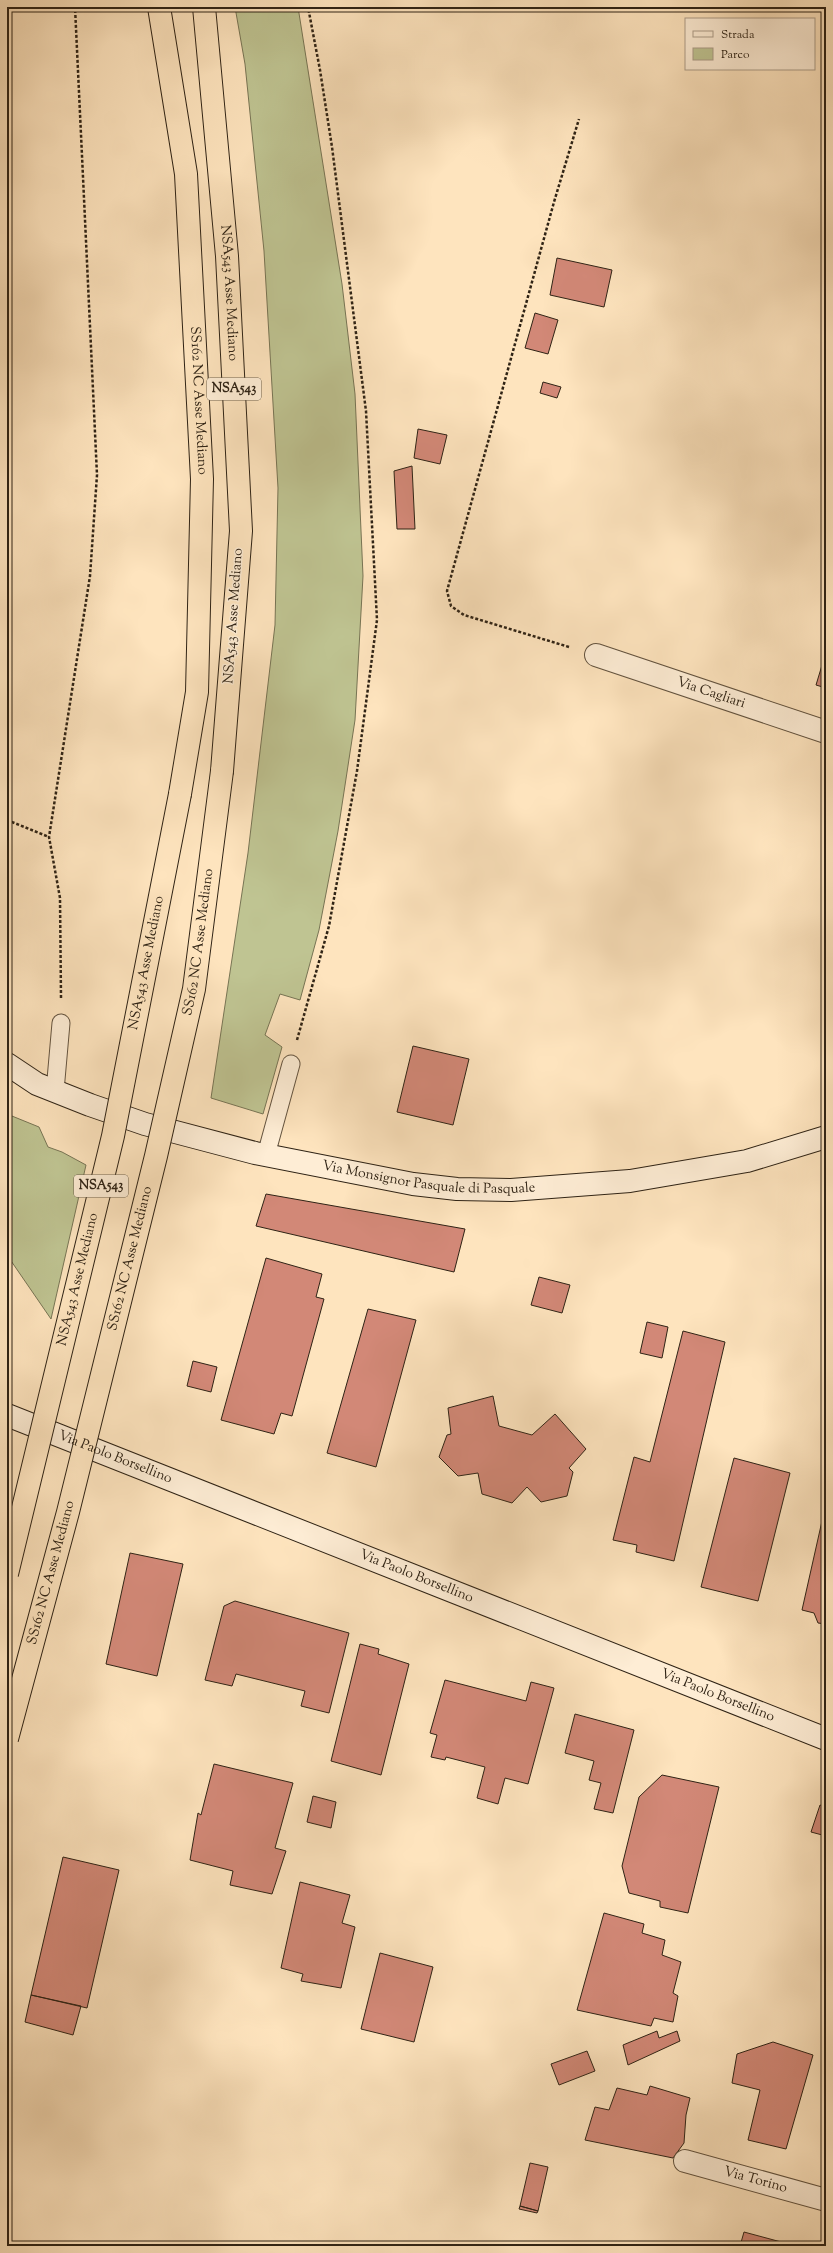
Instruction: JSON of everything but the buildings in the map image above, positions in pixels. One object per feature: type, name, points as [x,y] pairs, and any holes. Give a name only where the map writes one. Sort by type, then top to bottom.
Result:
[{"type":"highway","name":"SS162 NC Asse Mediano","points":[[159,7],[186,174],[202,479],[197,692],[180,794]]},
{"type":"highway","name":"NSA543 Asse Mediano","points":[[204,7],[227,256],[241,531],[222,771]]},
{"type":"highway","name":"SS162 NC Asse Mediano","points":[[7,1739],[70,1504],[154,1163],[194,989],[222,771]]},
{"type":"highway","name":"NSA543 Asse Mediano","points":[[7,1574],[113,1136],[180,794]]},
{"type":"street","name":"Via Cagliari","points":[[596,655],[826,732]]},
{"type":"street","name":"Via Monsignor Pasquale di Pasquale","points":[[7,1064],[46,1087],[145,1124],[266,1155],[414,1184],[457,1189],[511,1190],[630,1182],[747,1161],[826,1137]]},
{"type":"street","name":"Via Paolo Borsellino","points":[[7,1415],[826,1739]]},
{"type":"street","name":"Via Torino","points":[[685,2161],[826,2200]]},
{"type":"lane","points":[[46,1087],[61,1023]]},
{"type":"lane","points":[[266,1155],[291,1064]]},
{"type":"path","points":[[61,1023],[60,898],[49,837],[90,576],[97,476],[75,7]]},
{"type":"path","points":[[291,1064],[329,926],[357,771],[377,620],[366,411],[332,147],[308,7]]},
{"type":"path","points":[[579,119],[554,202],[447,591],[451,606],[464,615],[596,655]]},
{"type":"path","points":[[7,820],[49,837]]},
{"type":"green space","points":[[235,7],[298,7],[342,284],[355,394],[363,576],[355,720],[338,831],[319,930],[300,1000],[280,994],[265,1035],[282,1047],[263,1114],[211,1098],[248,853],[275,625],[278,488],[264,251],[245,64]]},
{"type":"green space","points":[[7,1114],[39,1127],[48,1147],[62,1152],[86,1165],[51,1319],[7,1255]]}]
